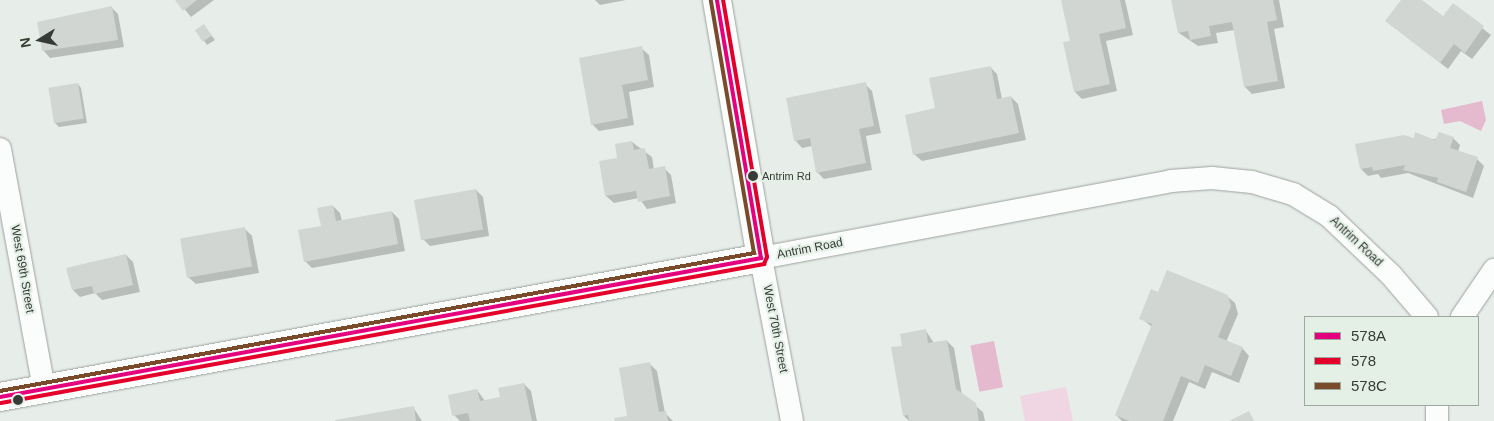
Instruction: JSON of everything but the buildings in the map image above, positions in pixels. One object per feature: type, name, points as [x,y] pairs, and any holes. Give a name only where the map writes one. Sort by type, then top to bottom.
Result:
[{"type":"street","name":"West 70th Street","points":[[717,0],[761,258],[792,421]]},
{"type":"street","name":"West 69th Street","points":[[0,149],[44,389]]},
{"type":"street","name":"Antrim Road","points":[[0,397],[1171,181],[1212,178],[1252,182],[1293,194],[1329,216],[1391,275],[1426,316]]},
{"type":"street","points":[[1463,316],[1494,270]]},
{"type":"street","points":[[1437,406],[1437,421]]},
{"type":"shaded area","points":[[1482,101],[1486,120],[1481,131],[1460,121],[1444,124],[1441,110]]},
{"type":"shaded area","points":[[994,341],[1003,387],[979,392],[970,346]]},
{"type":"shaded area","points":[[1066,387],[1073,421],[1025,421],[1020,396]]},
{"type":"transit line","name":"578A","points":[[0,397],[761,258],[717,0]]},
{"type":"transit line","name":"578","points":[[1,403],[764,264],[767,257],[723,0]]},
{"type":"transit line","name":"578C","points":[[0,391],[754,253],[711,1]]},
{"type":"place","name":"Antrim Rd","points":[[753,176]]}]
